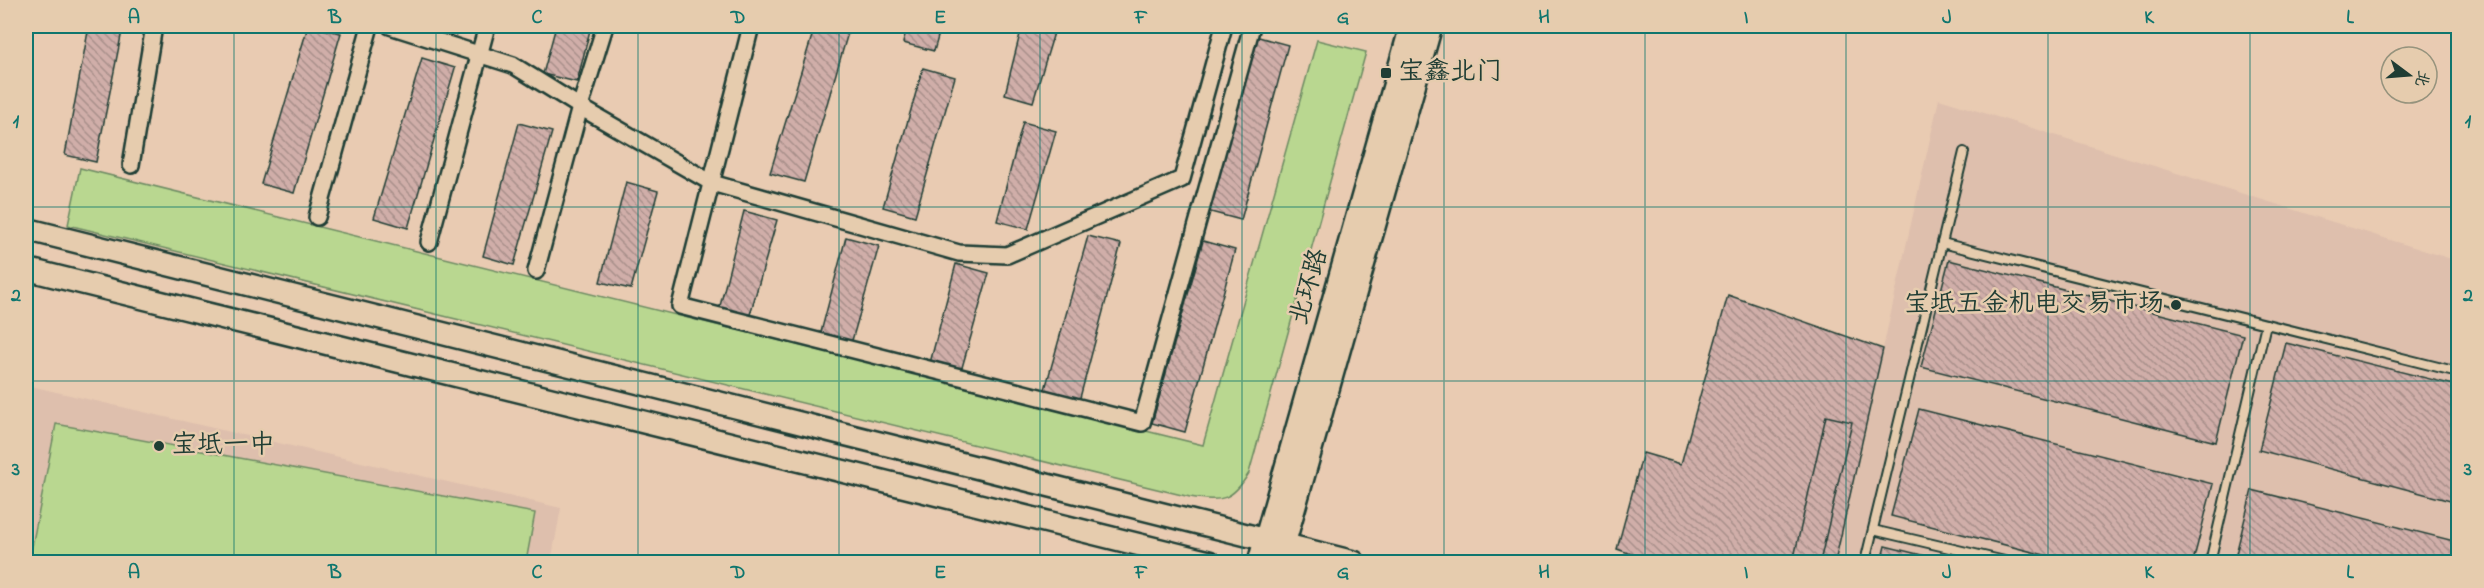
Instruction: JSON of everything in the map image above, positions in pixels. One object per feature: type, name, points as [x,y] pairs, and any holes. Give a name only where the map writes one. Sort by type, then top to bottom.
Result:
[{"type":"main road","name":"北环路","points":[[1259,562],[1276,550],[1422,26]]},
{"type":"main road","points":[[26,229],[1276,550],[1354,562]]},
{"type":"main road","points":[[26,269],[1209,562]]},
{"type":"street","points":[[131,165],[154,26]]},
{"type":"street","points":[[317,217],[370,26]]},
{"type":"street","points":[[390,26],[513,65],[580,107],[712,183],[960,253],[1007,255],[1182,179],[1224,26]]},
{"type":"street","points":[[429,242],[487,26]]},
{"type":"street","points":[[536,271],[604,26]]},
{"type":"street","points":[[752,26],[680,306],[1142,423],[1252,26]]},
{"type":"lane","points":[[1865,562],[1964,153]]},
{"type":"lane","points":[[1942,243],[2458,372]]},
{"type":"lane","points":[[2210,562],[2266,324]]},
{"type":"lane","points":[[1873,530],[2009,562]]},
{"type":"shaded area","name":"宝坻五金机电交易市场","points":[[1939,99],[2458,261],[2458,562],[1835,562]]},
{"type":"shaded area","name":"宝坻一中","points":[[26,385],[561,508],[551,562],[26,562]]},
{"type":"green space","points":[[1317,40],[1366,52],[1249,473],[1237,489],[1218,499],[1190,497],[68,225],[80,168],[1203,445]]},
{"type":"green space","name":"宝坻一中","points":[[56,424],[535,513],[526,562],[29,562]]},
{"type":"building","points":[[89,26],[123,26],[96,162],[65,155]]},
{"type":"building","points":[[308,26],[341,33],[294,193],[261,184]]},
{"type":"building","points":[[556,26],[591,26],[577,82],[543,74]]},
{"type":"building","points":[[815,26],[850,26],[804,182],[770,173]]},
{"type":"building","points":[[907,26],[941,26],[934,51],[903,43]]},
{"type":"building","points":[[1022,26],[1056,26],[1033,102],[1005,94]]},
{"type":"building","points":[[1255,36],[1288,45],[1241,220],[1207,211]]},
{"type":"building","points":[[422,58],[455,68],[408,228],[374,218]]},
{"type":"building","points":[[923,68],[955,77],[915,216],[883,207]]},
{"type":"building","points":[[1023,122],[1056,131],[1028,229],[997,221]]},
{"type":"building","points":[[519,123],[552,132],[514,265],[483,256]]},
{"type":"building","points":[[626,182],[658,191],[631,289],[600,282]]},
{"type":"building","points":[[744,211],[777,220],[749,318],[719,310]]},
{"type":"building","points":[[1088,236],[1121,244],[1077,409],[1042,400]]},
{"type":"building","points":[[846,237],[879,246],[851,344],[820,336]]},
{"type":"building","points":[[1203,241],[1235,250],[1185,432],[1152,423]]},
{"type":"building","points":[[1949,260],[2243,335],[2216,442],[1921,367]]},
{"type":"building","points":[[956,264],[989,273],[961,371],[930,363]]},
{"type":"building","points":[[1728,295],[1883,349],[1835,562],[1654,562],[1617,549],[1643,453],[1681,464]]},
{"type":"building","points":[[2286,343],[2458,386],[2458,503],[2259,450]]},
{"type":"building","points":[[1919,409],[2213,484],[2193,562],[2072,562],[1891,516]]},
{"type":"building","points":[[1826,416],[1852,422],[1820,562],[1793,562]]},
{"type":"building","points":[[2252,490],[2458,542],[2458,562],[2234,562]]},
{"type":"building","points":[[1885,546],[1950,562],[1881,562]]},
{"type":"place","name":"宝鑫北门","points":[[1386,73]]},
{"type":"place","name":"宝坻五金机电交易市场","points":[[2176,305]]},
{"type":"place","name":"宝坻一中","points":[[159,446]]}]
